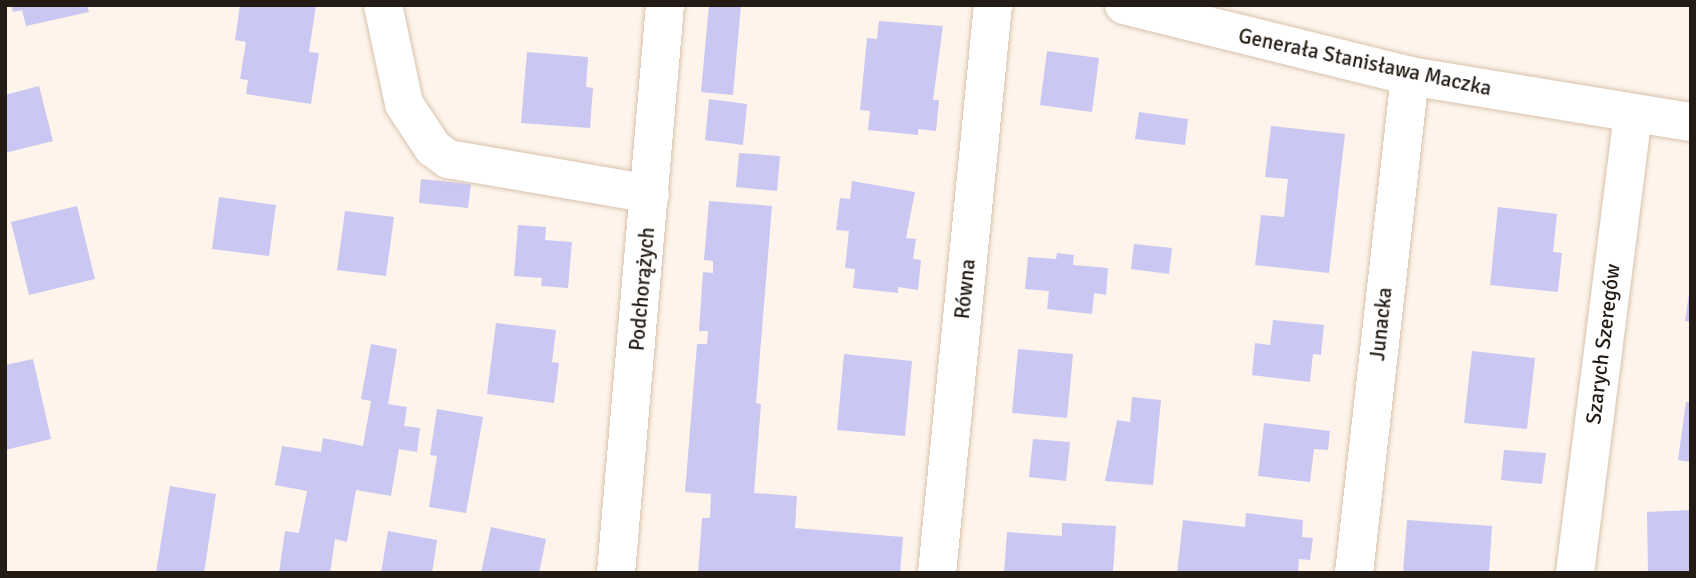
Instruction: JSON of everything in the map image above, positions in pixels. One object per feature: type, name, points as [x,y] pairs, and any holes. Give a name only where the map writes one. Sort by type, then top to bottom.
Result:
[{"type":"street","points":[[383,5],[404,104],[421,136],[440,154],[448,159],[650,194]]},
{"type":"street","name":"Podchorążych","points":[[616,573],[664,5]]},
{"type":"street","name":"Równa","points":[[937,573],[993,5]]},
{"type":"street","name":"Generała Stanisława Maczka","points":[[1124,5],[1410,76],[1633,115],[1691,122]]},
{"type":"street","name":"Junacka","points":[[1354,573],[1410,76]]},
{"type":"street","name":"Szarych Szeregów","points":[[1575,573],[1633,115]]},
{"type":"building","points":[[11,5],[87,5],[89,12],[26,26],[22,10],[13,12]]},
{"type":"building","points":[[240,5],[316,5],[309,52],[319,53],[311,104],[246,94],[248,80],[240,79],[246,42],[235,40]]},
{"type":"building","points":[[709,5],[741,5],[733,95],[701,92]]},
{"type":"building","points":[[879,21],[943,26],[933,100],[939,100],[936,131],[918,129],[918,135],[868,130],[870,111],[860,110],[867,38],[877,39]]},
{"type":"building","points":[[1047,51],[1099,58],[1092,112],[1040,105]]},
{"type":"building","points":[[527,52],[588,57],[586,87],[593,88],[590,128],[521,123]]},
{"type":"building","points":[[39,86],[53,141],[5,153],[5,95]]},
{"type":"building","points":[[709,99],[747,104],[743,145],[705,140]]},
{"type":"building","points":[[1139,112],[1188,119],[1185,145],[1135,139]]},
{"type":"building","points":[[1271,126],[1345,134],[1329,273],[1255,265],[1261,215],[1284,217],[1288,179],[1265,177]]},
{"type":"building","points":[[739,153],[780,156],[777,191],[736,187]]},
{"type":"building","points":[[421,179],[471,184],[468,208],[419,203]]},
{"type":"building","points":[[852,181],[915,192],[906,238],[916,239],[913,259],[921,260],[918,290],[898,287],[898,293],[853,288],[855,269],[845,268],[849,231],[836,230],[840,198],[850,199]]},
{"type":"building","points":[[219,197],[276,205],[269,256],[212,249]]},
{"type":"building","points":[[709,201],[772,206],[756,403],[761,404],[754,493],[797,496],[795,528],[903,537],[900,573],[698,573],[702,518],[710,518],[711,494],[685,492],[697,344],[707,344],[708,331],[699,331],[703,272],[713,273],[713,261],[704,260]]},
{"type":"building","points":[[77,206],[95,279],[29,295],[11,222]]},
{"type":"building","points":[[1498,207],[1557,214],[1553,252],[1562,253],[1558,292],[1490,285]]},
{"type":"building","points":[[345,211],[394,217],[386,276],[337,270]]},
{"type":"building","points":[[518,225],[546,227],[545,240],[572,242],[568,288],[541,286],[542,278],[514,276]]},
{"type":"building","points":[[1134,244],[1172,248],[1169,274],[1131,269]]},
{"type":"building","points":[[1057,253],[1074,255],[1073,265],[1108,268],[1106,295],[1094,293],[1092,314],[1047,309],[1049,291],[1025,289],[1028,257],[1056,259]]},
{"type":"building","points":[[1689,294],[1691,295],[1691,322],[1685,321]]},
{"type":"building","points":[[1273,320],[1324,325],[1321,355],[1313,354],[1310,382],[1252,375],[1255,343],[1270,345]]},
{"type":"building","points":[[496,323],[556,330],[552,362],[559,363],[554,403],[487,394]]},
{"type":"building","points":[[371,344],[397,349],[388,404],[407,407],[404,426],[420,428],[417,452],[399,449],[391,496],[356,490],[347,542],[335,539],[330,573],[279,573],[285,531],[299,533],[307,491],[275,485],[282,446],[321,452],[323,438],[363,446],[371,401],[361,399]]},
{"type":"building","points":[[1018,349],[1073,354],[1067,418],[1012,413]]},
{"type":"building","points":[[1472,351],[1535,358],[1527,429],[1464,423]]},
{"type":"building","points":[[844,354],[912,361],[905,436],[837,430]]},
{"type":"building","points":[[33,359],[51,439],[5,450],[5,365]]},
{"type":"building","points":[[1132,397],[1161,400],[1153,485],[1105,481],[1117,420],[1130,422]]},
{"type":"building","points":[[1686,402],[1691,402],[1691,462],[1678,460]]},
{"type":"building","points":[[437,409],[483,417],[466,513],[429,507],[437,456],[430,455]]},
{"type":"building","points":[[1264,423],[1330,431],[1328,450],[1314,449],[1310,482],[1258,476]]},
{"type":"building","points":[[1033,439],[1070,442],[1066,481],[1029,477]]},
{"type":"building","points":[[1504,450],[1546,453],[1542,484],[1501,480]]},
{"type":"building","points":[[170,486],[216,494],[204,573],[156,573]]},
{"type":"building","points":[[1691,510],[1691,573],[1648,573],[1647,512]]},
{"type":"building","points":[[1246,513],[1303,520],[1302,537],[1313,538],[1310,560],[1299,559],[1298,573],[1177,573],[1183,520],[1245,527]]},
{"type":"building","points":[[1407,520],[1492,526],[1489,573],[1403,573]]},
{"type":"building","points":[[1062,523],[1116,526],[1113,573],[1004,573],[1007,532],[1062,536]]},
{"type":"building","points":[[491,527],[546,539],[539,573],[481,573]]},
{"type":"building","points":[[388,531],[437,540],[432,573],[381,573]]}]
